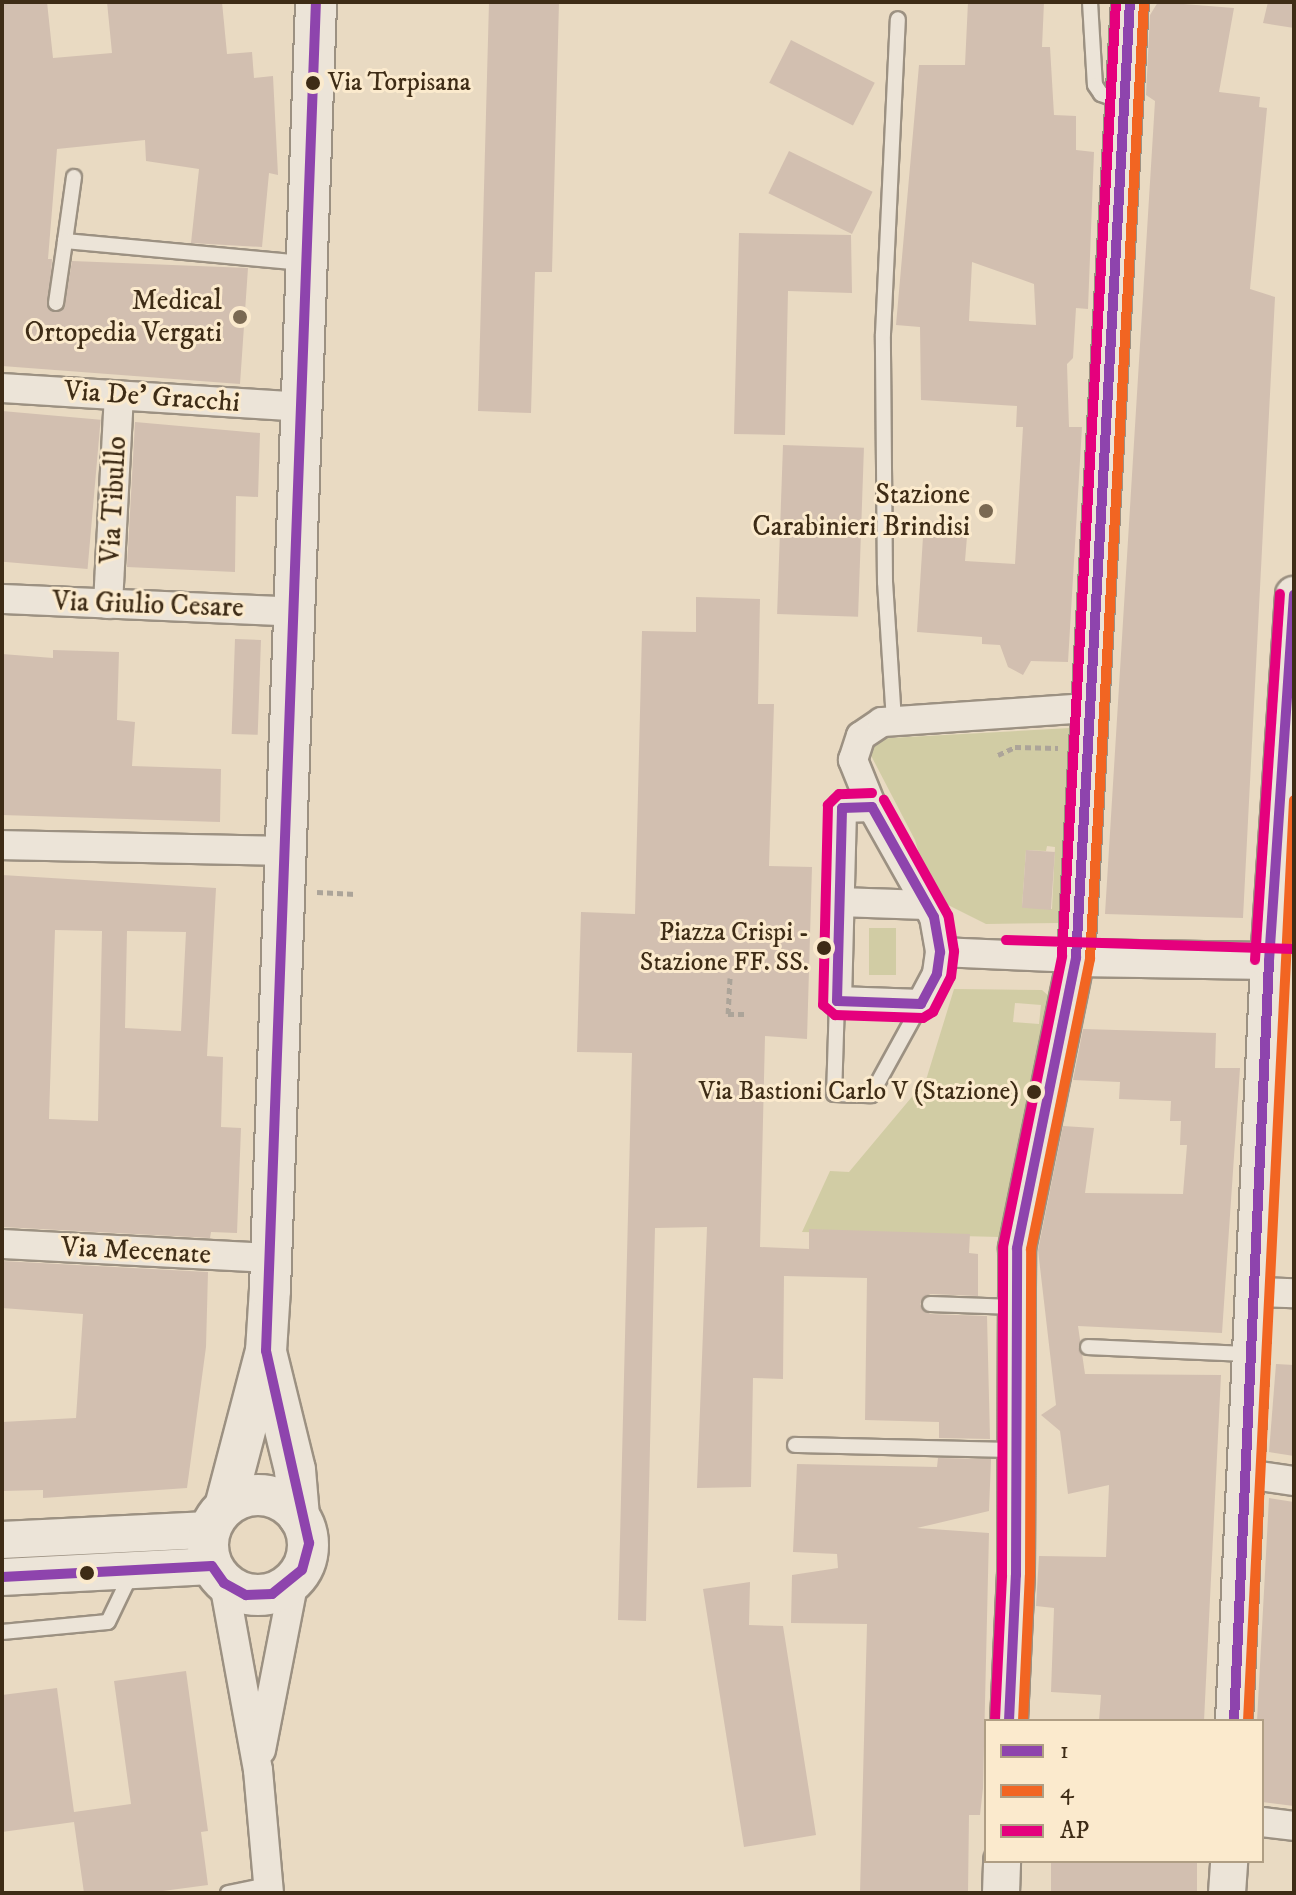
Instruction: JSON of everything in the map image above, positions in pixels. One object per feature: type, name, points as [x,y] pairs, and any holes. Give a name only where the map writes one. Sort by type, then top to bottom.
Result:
[{"type":"main road","points":[[266,1351],[295,1470],[299,1517],[309,1543],[294,1581],[272,1594],[246,1595],[217,1547],[266,1351],[316,2]]},
{"type":"main road","points":[[217,1547],[250,1495],[278,1499],[299,1517]]},
{"type":"street","points":[[1009,1719],[1017,1248],[1076,958],[1120,101],[1130,2]]},
{"type":"street","name":"Via De' Gracchi","points":[[2,388],[302,407]]},
{"type":"street","name":"Via Tibullo","points":[[108,604],[119,396]]},
{"type":"street","points":[[1234,1719],[1253,1354],[1282,962],[1294,595]]},
{"type":"street","name":"Via Giulio Cesare","points":[[2,599],[294,612]]},
{"type":"street","points":[[872,807],[842,808],[837,1001],[921,1004],[937,974],[940,952],[934,917],[855,773],[855,747],[870,728],[894,721],[1089,708]]},
{"type":"street","points":[[2,845],[286,851]]},
{"type":"street","points":[[839,902],[926,905]]},
{"type":"street","points":[[940,952],[1282,962]]},
{"type":"street","name":"Via Mecenate","points":[[2,1244],[271,1258]]},
{"type":"street","points":[[1257,1292],[1294,1293]]},
{"type":"street","points":[[1246,1474],[1294,1481]]},
{"type":"street","points":[[2,1540],[217,1547]]},
{"type":"street","points":[[2,1577],[134,1567],[217,1547]]},
{"type":"street","points":[[217,1547],[258,1770],[268,1889]]},
{"type":"street","points":[[258,1770],[274,1660],[294,1581]]},
{"type":"street","points":[[1264,1822],[1294,1826]]},
{"type":"street","points":[[1001,1893],[1002,1863]]},
{"type":"street","points":[[1227,1893],[1229,1863]]},
{"type":"lane","points":[[1090,2],[1095,85],[1101,94],[1120,101]]},
{"type":"lane","points":[[894,721],[885,582],[883,334],[898,19]]},
{"type":"lane","points":[[56,303],[74,177]]},
{"type":"lane","points":[[65,241],[308,264]]},
{"type":"lane","points":[[837,1001],[834,1094],[859,1095],[871,1095],[921,1004]]},
{"type":"lane","points":[[930,1304],[1015,1307]]},
{"type":"lane","points":[[1088,1347],[1253,1354]]},
{"type":"lane","points":[[795,1445],[1015,1450]]},
{"type":"lane","points":[[2,1632],[108,1622],[134,1567]]},
{"type":"lane","points":[[228,1893],[268,1889]]},
{"type":"path","points":[[998,755],[1015,747],[1087,750]]},
{"type":"path","points":[[730,978],[728,1014],[747,1014]]},
{"type":"shaded area","points":[[1070,728],[1059,923],[986,924],[932,897],[915,840],[865,744],[877,746],[872,739]],"holes":[[[1047,846],[1055,847],[1052,909],[1022,907],[1026,850],[1046,851]]]},
{"type":"shaded area","points":[[869,928],[896,928],[896,975],[869,975]]},
{"type":"shaded area","points":[[954,989],[1042,990],[1051,998],[1000,1237],[802,1232],[830,1171],[849,1172],[926,1080]],"holes":[[[1015,1003],[1041,1005],[1039,1024],[1013,1022]]]},
{"type":"building","points":[[2,2],[47,2],[53,58],[112,53],[107,2],[222,2],[227,54],[252,52],[254,78],[273,76],[278,175],[269,173],[262,247],[191,243],[199,169],[146,161],[145,140],[57,149],[48,259],[52,259],[49,310],[64,309],[72,261],[248,268],[240,384],[2,366]]},
{"type":"building","points":[[489,2],[559,2],[552,272],[535,272],[531,413],[478,411]]},
{"type":"building","points":[[968,2],[1044,2],[1042,47],[1050,47],[1054,115],[1076,116],[1076,150],[1094,152],[1088,309],[1076,308],[1073,358],[1067,364],[1069,427],[1082,427],[1068,662],[1031,661],[1023,675],[1008,667],[1000,645],[982,644],[982,637],[917,632],[924,521],[968,524],[965,561],[1015,564],[1023,427],[1016,427],[1017,406],[921,400],[920,327],[896,325],[919,65],[965,65]],"holes":[[[972,262],[1034,284],[1036,325],[969,321]]]},
{"type":"building","points":[[1158,2],[1234,8],[1219,92],[1260,97],[1259,107],[1267,108],[1250,289],[1275,297],[1243,918],[1105,914],[1155,101],[1146,95],[1150,15]]},
{"type":"building","points":[[1268,2],[1294,2],[1294,28],[1263,23]]},
{"type":"building","points":[[791,40],[875,83],[853,125],[769,83]]},
{"type":"building","points":[[789,151],[873,192],[852,234],[768,193]]},
{"type":"building","points":[[739,233],[851,235],[852,293],[788,291],[785,435],[734,434]]},
{"type":"building","points":[[2,411],[101,420],[88,569],[2,562]]},
{"type":"building","points":[[135,422],[260,433],[258,497],[236,496],[235,572],[127,567]]},
{"type":"building","points":[[783,445],[864,448],[858,617],[777,614]]},
{"type":"building","points":[[696,597],[760,599],[758,704],[774,704],[769,866],[812,867],[807,1039],[765,1036],[760,1247],[809,1249],[809,1229],[970,1234],[969,1253],[978,1254],[978,1296],[930,1294],[920,1304],[930,1314],[987,1316],[990,1439],[939,1438],[939,1422],[865,1420],[867,1278],[784,1276],[783,1379],[753,1378],[751,1487],[697,1488],[707,1227],[655,1228],[646,1621],[618,1620],[632,1053],[577,1052],[581,912],[635,914],[642,631],[696,632]]},
{"type":"building","points":[[235,639],[261,640],[258,735],[232,734]]},
{"type":"building","points":[[53,650],[119,652],[117,720],[135,722],[132,766],[221,769],[220,822],[2,815],[2,654],[53,658]]},
{"type":"building","points":[[1026,850],[1055,852],[1051,910],[1022,908]]},
{"type":"building","points":[[2,875],[216,888],[207,1056],[223,1057],[221,1127],[241,1128],[237,1233],[211,1232],[210,1238],[2,1227]],"holes":[[[55,930],[102,931],[98,1121],[49,1119]],[[127,931],[186,932],[181,1031],[125,1028]]]},
{"type":"building","points":[[1083,1029],[1216,1033],[1215,1068],[1240,1068],[1222,1333],[1078,1326],[1085,1374],[1221,1375],[1204,1719],[1099,1719],[1101,1695],[1051,1692],[1054,1608],[1036,1606],[1039,1556],[1106,1557],[1109,1485],[1068,1494],[1060,1431],[1041,1415],[1056,1405],[1038,1250],[1063,1126],[1094,1128],[1085,1193],[1183,1194],[1187,1145],[1180,1145],[1181,1121],[1170,1121],[1171,1101],[1119,1099],[1120,1082],[1073,1080]]},
{"type":"building","points":[[2,1261],[208,1272],[206,1347],[187,1488],[43,1498],[43,1490],[2,1491],[2,1422],[76,1418],[83,1314],[2,1308]]},
{"type":"building","points":[[1276,1364],[1294,1365],[1294,1456],[1269,1452]]},
{"type":"building","points":[[938,1458],[991,1459],[989,1511],[917,1528],[989,1533],[983,1788],[980,1815],[969,1815],[968,1893],[860,1893],[867,1624],[791,1623],[792,1575],[838,1568],[837,1554],[793,1552],[797,1464],[937,1467]]},
{"type":"building","points":[[1269,1498],[1294,1502],[1294,1806],[1264,1802],[1264,1719],[1257,1719]]},
{"type":"building","points":[[750,1582],[749,1625],[783,1626],[816,1835],[744,1847],[703,1589]]},
{"type":"building","points":[[186,1671],[208,1831],[201,1832],[208,1885],[148,1893],[84,1893],[74,1822],[2,1832],[2,1695],[57,1688],[74,1812],[131,1804],[114,1681]]},
{"type":"building","points":[[1051,1863],[1197,1863],[1197,1893],[1051,1893]]},
{"type":"transit line","name":"1","points":[[212,1566],[224,1583],[246,1595],[272,1594],[302,1570],[309,1543],[266,1351],[316,2]]},
{"type":"transit line","name":"AP","points":[[995,1719],[1002,1575],[1003,1247],[1062,956],[1116,2]]},
{"type":"transit line","name":"1","points":[[1009,1719],[1016,1575],[1017,1248],[1076,958],[1130,2]]},
{"type":"transit line","name":"4","points":[[1023,1719],[1030,1575],[1031,1249],[1090,959],[1144,3]]},
{"type":"transit line","name":"AP","points":[[1255,960],[1280,594]]},
{"type":"transit line","name":"1","points":[[1234,1719],[1269,961],[1294,595]]},
{"type":"transit line","name":"AP","points":[[872,793],[839,794],[828,805],[823,1005],[835,1015],[923,1018],[933,1012],[951,977],[954,951],[948,915],[884,800]]},
{"type":"transit line","name":"4","points":[[1248,1719],[1294,800]]},
{"type":"transit line","name":"1","points":[[872,807],[934,917],[940,952],[937,974],[921,1004],[837,1001],[842,808],[872,807]]},
{"type":"transit line","name":"AP","points":[[1006,940],[1294,949]]},
{"type":"transit line","name":"1","points":[[2,1577],[212,1566]]},
{"type":"place","name":"Via Torpisana","points":[[313,83]]},
{"type":"place","name":"Medical Ortopedia Vergati","points":[[240,317]]},
{"type":"place","name":"Stazione Carabinieri Brindisi","points":[[986,511]]},
{"type":"place","name":"Piazza Crispi - Stazione FF. SS.","points":[[824,948]]},
{"type":"place","name":"Via Bastioni Carlo V (Stazione)","points":[[1034,1092]]}]
